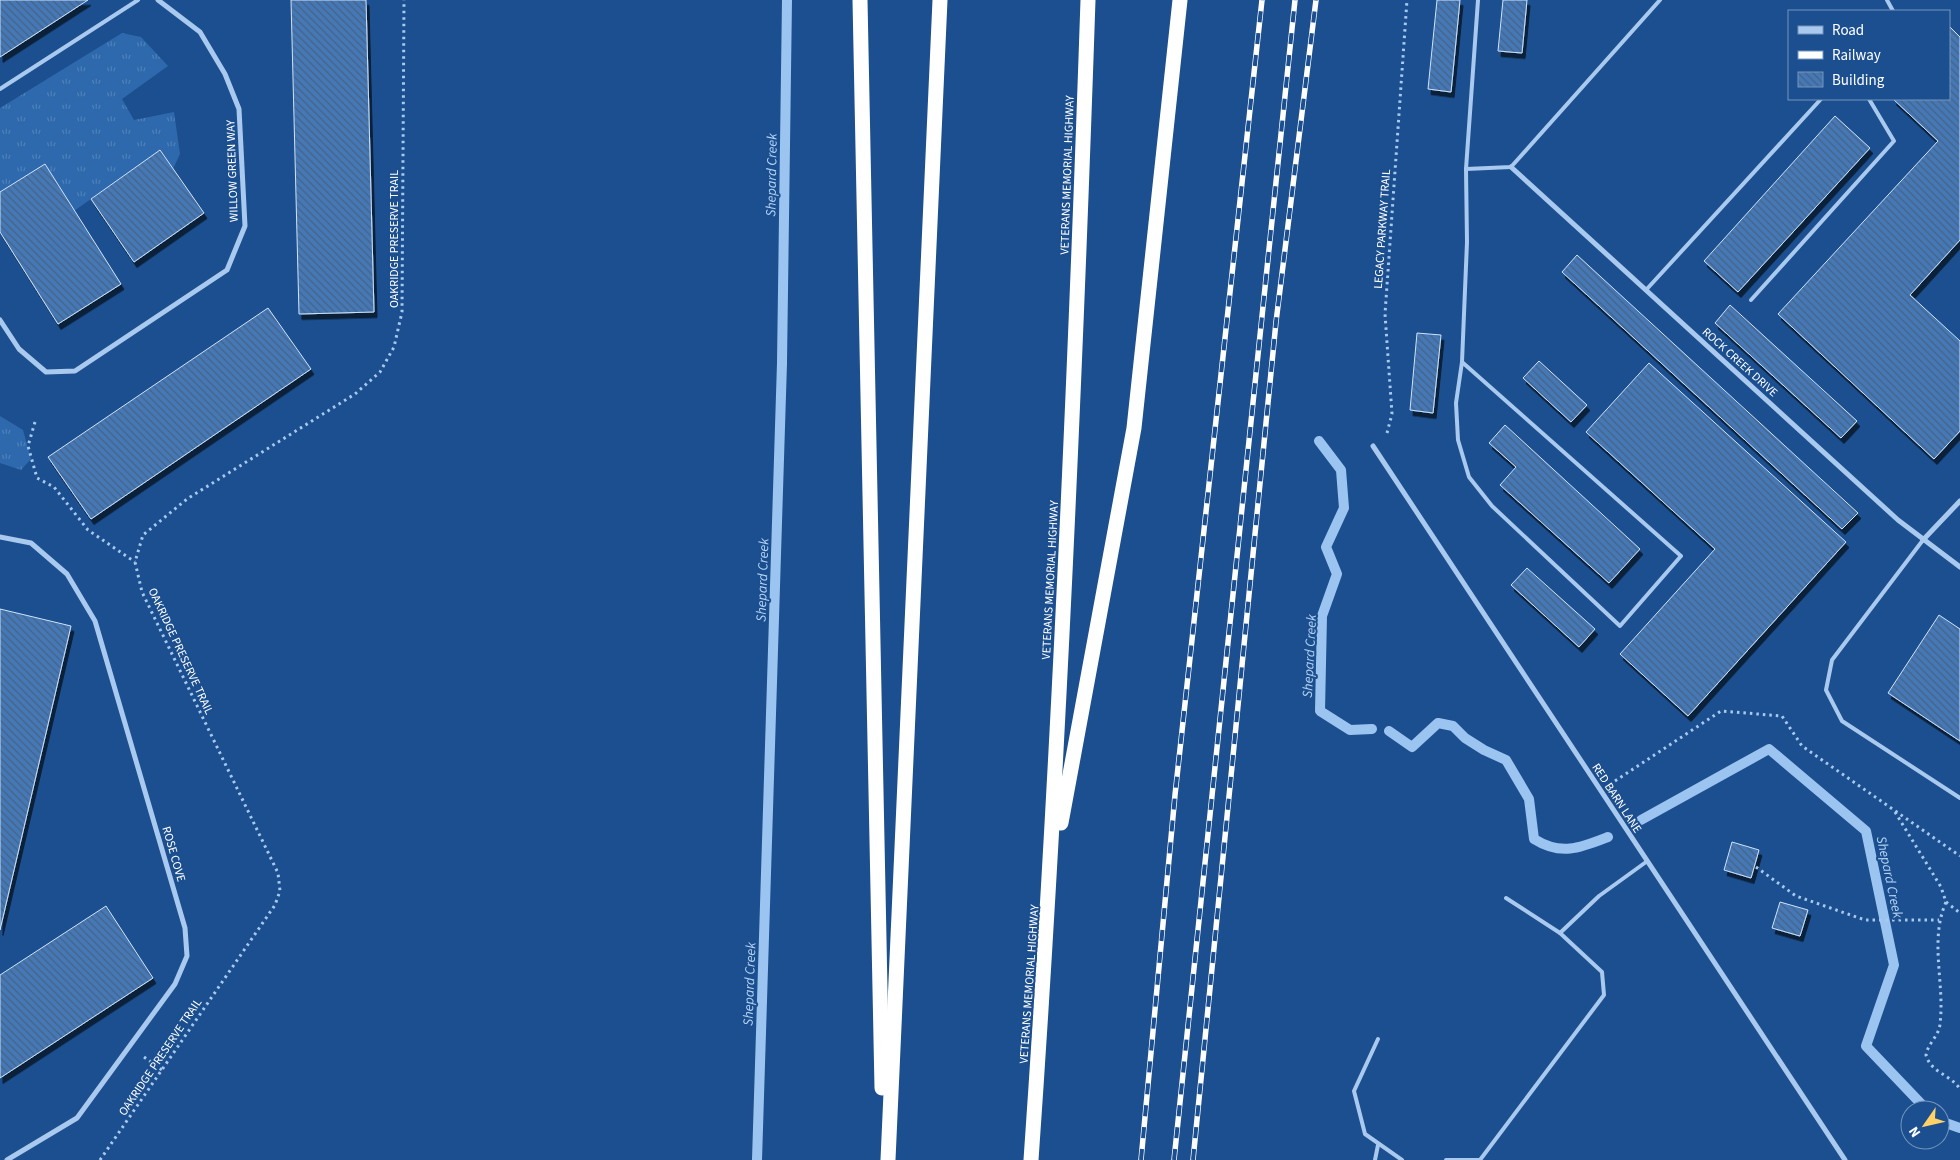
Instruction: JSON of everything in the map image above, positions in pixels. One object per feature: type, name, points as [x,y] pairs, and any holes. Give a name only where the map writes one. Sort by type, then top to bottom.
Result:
[{"type":"highway","points":[[860,0],[884,1160]]},
{"type":"highway","points":[[888,1160],[940,0]]},
{"type":"highway","name":"VETERANS MEMORIAL HIGHWAY","points":[[1031,1160],[1051,879],[1077,324],[1088,0]]},
{"type":"highway","points":[[1051,879],[1134,428],[1180,0]]},
{"type":"street","name":"WILLOW GREEN WAY","points":[[0,320],[19,349],[46,372],[75,371],[227,270],[245,226],[240,108],[225,74],[200,32],[158,0]]},
{"type":"street","name":"ROCK CREEK DRIVE","points":[[1511,167],[1923,540],[1960,567]]},
{"type":"street","name":"RED BARN LANE","points":[[1373,446],[1646,862],[1845,1160]]},
{"type":"street","points":[[1923,540],[1960,500]]},
{"type":"street","name":"ROSE COVE","points":[[0,537],[31,543],[67,574],[95,621],[185,928],[187,956],[175,984],[77,1118],[7,1160]]},
{"type":"lane","points":[[0,89],[138,0]]},
{"type":"lane","points":[[1462,362],[1681,556],[1620,626],[1492,506],[1469,477],[1458,440],[1456,403],[1462,362],[1467,242],[1466,169],[1478,0]]},
{"type":"lane","points":[[1466,169],[1511,167],[1660,0]]},
{"type":"lane","points":[[1646,290],[1820,100]]},
{"type":"lane","points":[[1751,300],[1894,141],[1870,100]]},
{"type":"lane","points":[[1923,540],[1832,660],[1826,690],[1842,720],[1960,798]]},
{"type":"lane","points":[[1560,933],[1599,896],[1646,862]]},
{"type":"lane","points":[[1446,1160],[1480,1160],[1604,995],[1602,972],[1560,933],[1506,898]]},
{"type":"lane","points":[[1378,1039],[1354,1091],[1365,1134],[1378,1145],[1402,1160]]},
{"type":"lane","points":[[1376,1160],[1378,1145]]},
{"type":"path","name":"OAKRIDGE PRESERVE TRAIL","points":[[100,1160],[275,905],[280,891],[278,873],[142,592],[135,562],[143,535],[188,499],[355,394],[380,372],[394,347],[402,312],[404,0]]},
{"type":"path","name":"LEGACY PARKWAY TRAIL","points":[[1381,459],[1392,414],[1384,314],[1407,0]]},
{"type":"path","points":[[35,422],[28,446],[37,478],[54,487],[88,530],[135,562]]},
{"type":"path","points":[[1601,791],[1721,711],[1782,716],[1802,746],[1960,856]]},
{"type":"path","points":[[1894,810],[1941,887],[1946,902],[1960,913]]},
{"type":"path","points":[[1756,867],[1796,896],[1865,920],[1939,920]]},
{"type":"path","points":[[1946,902],[1939,920],[1938,956],[1942,999],[1940,1027],[1926,1055],[1930,1065],[1952,1079],[1960,1089]]},
{"type":"green space","points":[[122,33],[141,37],[168,66],[122,99],[134,120],[174,112],[180,154],[173,169],[160,150],[74,211],[0,192],[0,108]]},
{"type":"green space","points":[[0,416],[23,430],[31,459],[21,470],[0,463]]},
{"type":"building","points":[[0,0],[88,0],[0,57]]},
{"type":"building","points":[[291,0],[366,0],[374,312],[299,314]]},
{"type":"building","points":[[1437,0],[1460,0],[1451,92],[1428,89]]},
{"type":"building","points":[[1503,0],[1527,0],[1522,53],[1498,51]]},
{"type":"building","points":[[1950,27],[1960,37],[1960,240],[1910,295],[1960,341],[1960,431],[1934,459],[1778,314],[1938,141],[1894,100],[1950,100]]},
{"type":"building","points":[[1835,116],[1870,148],[1738,292],[1704,261]]},
{"type":"building","points":[[160,150],[204,213],[134,262],[91,199]]},
{"type":"building","points":[[45,164],[121,284],[58,324],[0,232],[0,192]]},
{"type":"building","points":[[1577,255],[1858,513],[1842,529],[1562,272]]},
{"type":"building","points":[[1730,305],[1857,421],[1841,438],[1715,323]]},
{"type":"building","points":[[268,308],[311,369],[91,519],[48,457]]},
{"type":"building","points":[[1417,333],[1441,335],[1433,413],[1410,410]]},
{"type":"building","points":[[1539,361],[1587,405],[1571,422],[1523,378]]},
{"type":"building","points":[[1649,363],[1846,542],[1688,716],[1620,654],[1715,549],[1586,432]]},
{"type":"building","points":[[1505,425],[1640,549],[1609,583],[1500,485],[1516,467],[1489,443]]},
{"type":"building","points":[[1527,568],[1595,629],[1579,647],[1511,585]]},
{"type":"building","points":[[0,609],[71,626],[0,930]]},
{"type":"building","points":[[1939,615],[1960,629],[1960,741],[1888,693]]},
{"type":"building","points":[[1732,842],[1759,850],[1751,878],[1724,870]]},
{"type":"building","points":[[1780,902],[1808,910],[1800,936],[1772,928]]},
{"type":"building","points":[[106,906],[153,978],[0,1078],[0,975]]},
{"type":"waterway","name":"Shepard Creek","points":[[757,1160],[782,363],[787,0]]},
{"type":"waterway","name":"Shepard Creek","points":[[1319,441],[1341,470],[1344,508],[1326,547],[1337,574],[1322,616],[1320,711],[1350,730],[1372,729]]},
{"type":"waterway","name":"Shepard Creek","points":[[1389,731],[1412,747],[1438,723],[1453,726],[1465,738],[1484,750],[1506,760],[1529,799],[1534,839],[1544,844],[1562,849],[1579,847],[1608,837]]},
{"type":"waterway","name":"Shepard Creek","points":[[1641,820],[1769,749],[1866,831],[1894,965],[1866,1046],[1917,1100]]},
{"type":"waterway","name":"Shepard Creek","points":[[1950,1124],[1960,1128]]},
{"type":"railway","points":[[1141,1160],[1175,795],[1262,0]]},
{"type":"railway","points":[[1174,1160],[1295,0]]},
{"type":"railway","points":[[1193,1160],[1276,322],[1316,0]]}]
